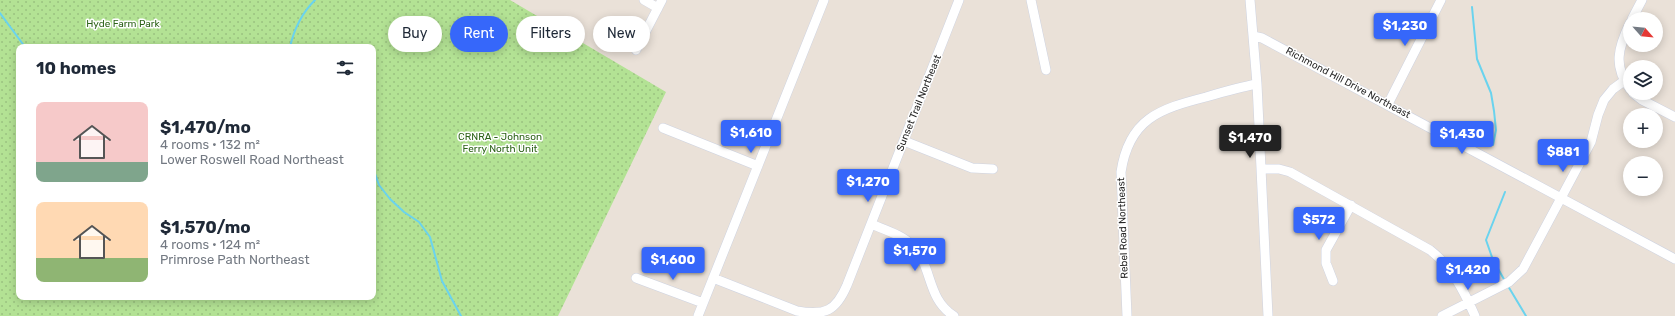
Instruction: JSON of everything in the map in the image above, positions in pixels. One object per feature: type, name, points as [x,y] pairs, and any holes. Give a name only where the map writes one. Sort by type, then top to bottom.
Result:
[{"type":"street","points":[[644,0],[660,4],[650,23]]},
{"type":"street","points":[[698,316],[824,0]]},
{"type":"street","name":"Sunset Trail Northeast","points":[[713,278],[797,311],[816,314],[834,307],[842,296],[960,0]]},
{"type":"street","points":[[1031,0],[1046,70]]},
{"type":"street","points":[[1250,0],[1257,84],[1268,316]]},
{"type":"street","points":[[1388,104],[1441,0]]},
{"type":"street","points":[[1636,12],[1642,0]]},
{"type":"street","name":"Richmond Hill Drive Northeast","points":[[1253,36],[1262,38],[1388,104],[1675,259]]},
{"type":"street","points":[[1623,39],[1619,55],[1619,65],[1623,78]]},
{"type":"street","points":[[1442,316],[1503,285],[1518,275],[1526,263],[1591,142],[1598,115],[1604,100],[1613,89],[1623,82]]},
{"type":"street","name":"Rebel Road Northeast","points":[[1127,316],[1121,179],[1123,160],[1131,139],[1152,116],[1171,106],[1257,84]]},
{"type":"street","points":[[1642,100],[1675,117]]},
{"type":"street","points":[[662,128],[758,166]]},
{"type":"street","points":[[904,141],[972,168],[993,169]]},
{"type":"street","points":[[1261,169],[1279,169],[1290,172],[1421,244],[1438,256],[1451,270],[1475,316]]},
{"type":"street","points":[[1333,281],[1326,264],[1326,250],[1351,205]]},
{"type":"street","points":[[870,224],[897,235],[914,246],[923,262],[934,294],[948,312],[954,316]]},
{"type":"street","points":[[636,278],[703,303]]},
{"type":"green space","name":"CRNRA - Johnson Ferry North Unit","points":[[0,0],[510,0],[537,16],[516,16],[516,52],[585,52],[585,44],[593,49],[593,52],[598,52],[666,92],[558,316],[0,316]]},
{"type":"green space","points":[[1564,140],[1581,149],[1573,164],[1556,155]]},
{"type":"waterway","points":[[291,44],[299,22],[306,10],[315,0]]},
{"type":"waterway","points":[[1472,7],[1477,59],[1491,93],[1494,111],[1496,130],[1493,145]]},
{"type":"waterway","points":[[0,13],[23,44]]},
{"type":"waterway","points":[[376,176],[379,185],[390,199],[404,212],[419,222],[430,237],[442,281],[461,316]]},
{"type":"waterway","points":[[1505,192],[1486,240],[1493,260],[1505,281]]},
{"type":"waterway","points":[[1508,286],[1526,316]]},
{"type":"park label","name":"Hyde Farm Park","points":[[123,24]]}]
